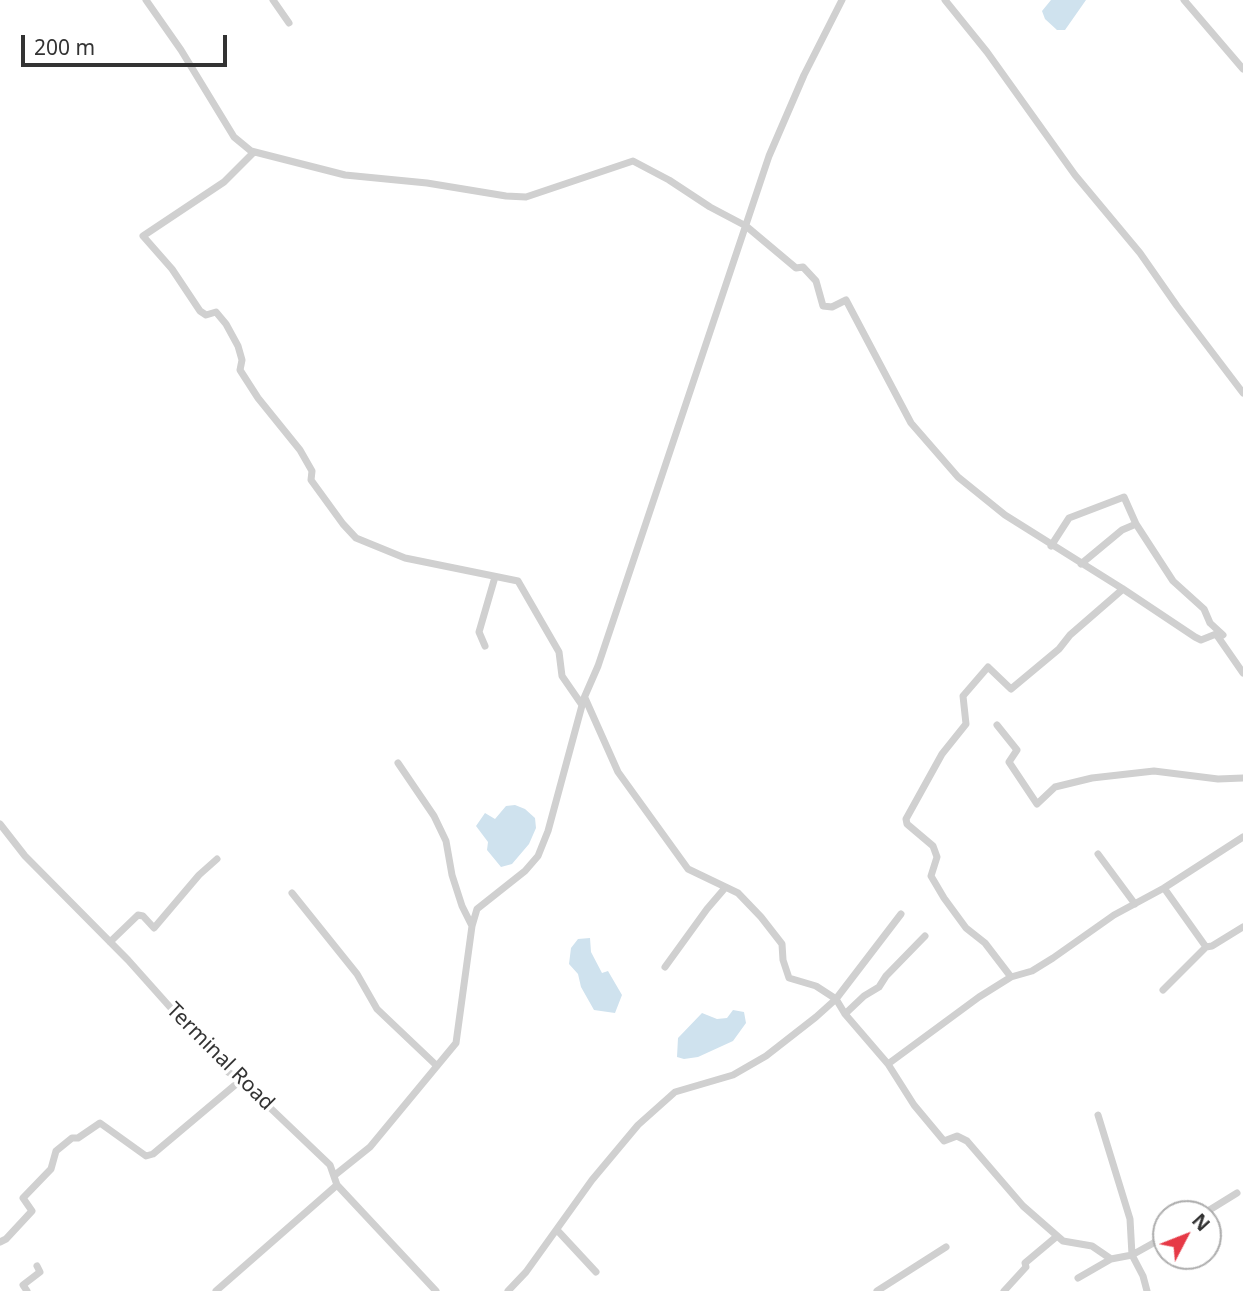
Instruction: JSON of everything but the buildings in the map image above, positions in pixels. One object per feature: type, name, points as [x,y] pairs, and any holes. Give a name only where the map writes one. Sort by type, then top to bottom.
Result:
[{"type":"street","points":[[146,0],[181,50],[234,137],[254,152],[345,175],[526,197],[633,161],[746,226],[796,268],[803,267],[816,281],[823,306],[832,307],[846,300],[911,423],[967,484],[1005,515],[1051,546],[1123,589],[1195,637],[1200,640],[1216,634],[1243,673]]},
{"type":"street","points":[[273,0],[289,23]]},
{"type":"street","points":[[335,1175],[370,1147],[456,1044],[472,926],[478,909],[525,871],[538,856],[548,831],[583,701],[598,666],[769,156],[804,75],[842,0]]},
{"type":"street","points":[[945,0],[995,63],[1075,175],[1140,253],[1243,393]]},
{"type":"street","points":[[1184,0],[1243,69]]},
{"type":"street","points":[[254,152],[224,182],[143,236],[172,269],[200,311],[206,315],[216,312],[226,324],[238,346],[242,360],[240,370],[258,398],[300,450],[312,471],[312,480],[343,524],[356,538],[405,558],[518,581],[559,652],[562,676],[583,701],[618,772],[688,869],[738,893],[782,944],[783,960],[789,978],[816,986],[836,999],[944,1141],[957,1136],[967,1141],[1023,1206],[1056,1237],[1063,1241],[1092,1246],[1111,1259]]},
{"type":"street","points":[[1051,546],[1069,519],[1125,497],[1136,524],[1173,581],[1203,609],[1210,623],[1225,638],[1222,641]]},
{"type":"street","points":[[1081,564],[1122,530],[1136,524]]},
{"type":"street","points":[[485,646],[480,632],[495,577]]},
{"type":"street","points":[[1011,977],[985,943],[966,928],[944,898],[930,876],[937,857],[933,846],[907,824],[906,819],[942,754],[966,724],[963,696],[988,667],[1011,689],[1059,649],[1070,635],[1123,589]]},
{"type":"street","points":[[997,725],[1017,750],[1009,762],[1037,804],[1055,787],[1092,778],[1154,771],[1218,779],[1243,778]]},
{"type":"street","points":[[398,763],[434,816],[446,841],[452,875],[472,926]]},
{"type":"street","name":"Terminal Road","points":[[0,824],[25,856],[110,942],[228,1072],[240,1080],[330,1165],[337,1185]]},
{"type":"street","points":[[888,1064],[979,997],[1011,977],[1032,971],[1114,915],[1164,888],[1243,837]]},
{"type":"street","points":[[1097,854],[1135,904]]},
{"type":"street","points":[[110,942],[138,915],[143,916],[154,928],[199,875],[217,859]]},
{"type":"street","points":[[665,967],[725,888]]},
{"type":"street","points":[[1164,888],[1206,947]]},
{"type":"street","points":[[292,893],[357,974],[377,1009],[437,1066]]},
{"type":"street","points":[[508,1291],[526,1272],[592,1180],[638,1125],[675,1092],[715,1082],[746,1069],[798,1031],[836,999],[901,914]]},
{"type":"street","points":[[1163,990],[1206,947],[1243,927]]},
{"type":"street","points":[[845,1014],[864,996],[879,987],[886,976],[925,936]]},
{"type":"street","points":[[0,1242],[32,1211],[23,1198],[51,1169],[56,1151],[72,1138],[78,1138],[100,1123],[146,1156],[153,1154],[240,1080]]},
{"type":"street","points":[[1098,1115],[1130,1219],[1132,1255],[1147,1291]]},
{"type":"street","points":[[216,1291],[337,1185],[436,1291]]},
{"type":"street","points":[[1222,1202],[1237,1193]]},
{"type":"street","points":[[557,1230],[596,1272]]},
{"type":"street","points":[[1004,1291],[1026,1267],[1025,1263],[1056,1237]]},
{"type":"street","points":[[1078,1278],[1111,1259],[1132,1255],[1152,1244]]},
{"type":"street","points":[[877,1291],[946,1247]]},
{"type":"street","points":[[27,1291],[23,1285],[40,1272],[37,1266]]},
{"type":"water","points":[[1051,0],[1086,0],[1065,30],[1057,30],[1045,19],[1042,11]]},
{"type":"water","points":[[515,805],[535,818],[536,828],[529,844],[512,864],[501,867],[487,850],[488,842],[476,826],[485,813],[495,819],[506,806]]},
{"type":"water","points":[[590,938],[591,952],[602,973],[608,971],[622,995],[615,1013],[594,1010],[581,987],[578,974],[569,964],[571,948],[578,939]]},
{"type":"water","points":[[733,1010],[744,1012],[746,1023],[733,1041],[698,1057],[677,1057],[678,1038],[702,1013],[717,1019],[727,1018]]}]
